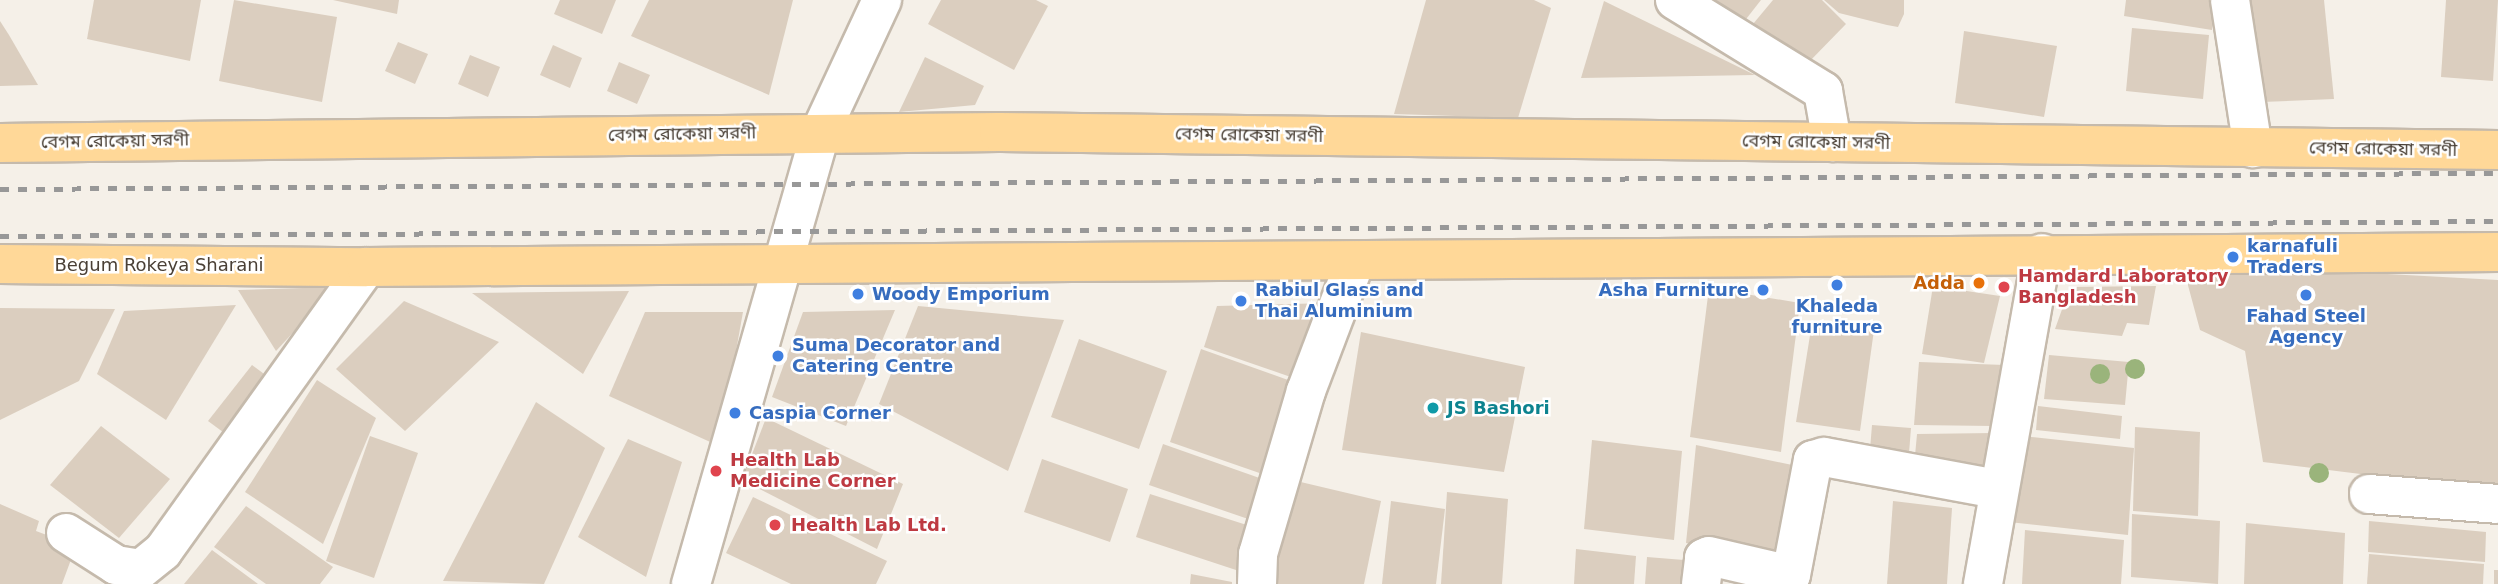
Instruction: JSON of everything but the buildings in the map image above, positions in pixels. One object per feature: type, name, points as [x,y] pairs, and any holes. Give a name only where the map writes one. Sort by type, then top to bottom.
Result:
[{"type":"main road","name":"বেগম রোকেয়া সরণী","points":[[0,143],[820,133],[2498,150]]},
{"type":"main road","points":[[366,267],[784,260],[1355,262],[2042,253],[2498,252]]},
{"type":"main road","name":"Begum Rokeya Sharani","points":[[0,264],[366,267]]},
{"type":"street","points":[[691,584],[820,133],[882,0]]},
{"type":"street","points":[[1675,0],[1823,91],[1832,142]]},
{"type":"street","points":[[2230,0],[2253,148]]},
{"type":"street","points":[[1983,584],[1997,489],[2042,253]]},
{"type":"street","points":[[1257,584],[1258,554],[1306,391],[1355,262]]},
{"type":"street","points":[[66,533],[116,565],[141,569],[163,551],[366,267]]},
{"type":"street","points":[[1701,584],[1709,556],[1791,575],[1813,460],[1824,457],[1997,489]]},
{"type":"street","points":[[2369,494],[2498,504]]},
{"type":"railway","points":[[0,189],[2498,173]]},
{"type":"railway","points":[[0,236],[2498,221]]},
{"type":"place","name":"karnafuli Traders","points":[[2233,257]]},
{"type":"place","name":"Adda","points":[[1979,283]]},
{"type":"place","name":"Khaleda furniture","points":[[1837,285]]},
{"type":"place","name":"Hamdard Laboratory Bangladesh","points":[[2004,287]]},
{"type":"place","name":"Asha Furniture","points":[[1763,290]]},
{"type":"place","name":"Woody Emporium","points":[[858,294]]},
{"type":"place","name":"Fahad Steel Agency","points":[[2306,295]]},
{"type":"place","name":"Rabiul Glass and Thai Aluminium","points":[[1241,301]]},
{"type":"place","name":"Suma Decorator and Catering Centre","points":[[778,356]]},
{"type":"place","name":"JS Bashori","points":[[1433,408]]},
{"type":"place","name":"Caspia Corner","points":[[735,413]]},
{"type":"place","name":"Health Lab Medicine Corner","points":[[716,471]]},
{"type":"place","name":"Health Lab Ltd.","points":[[775,525]]}]
